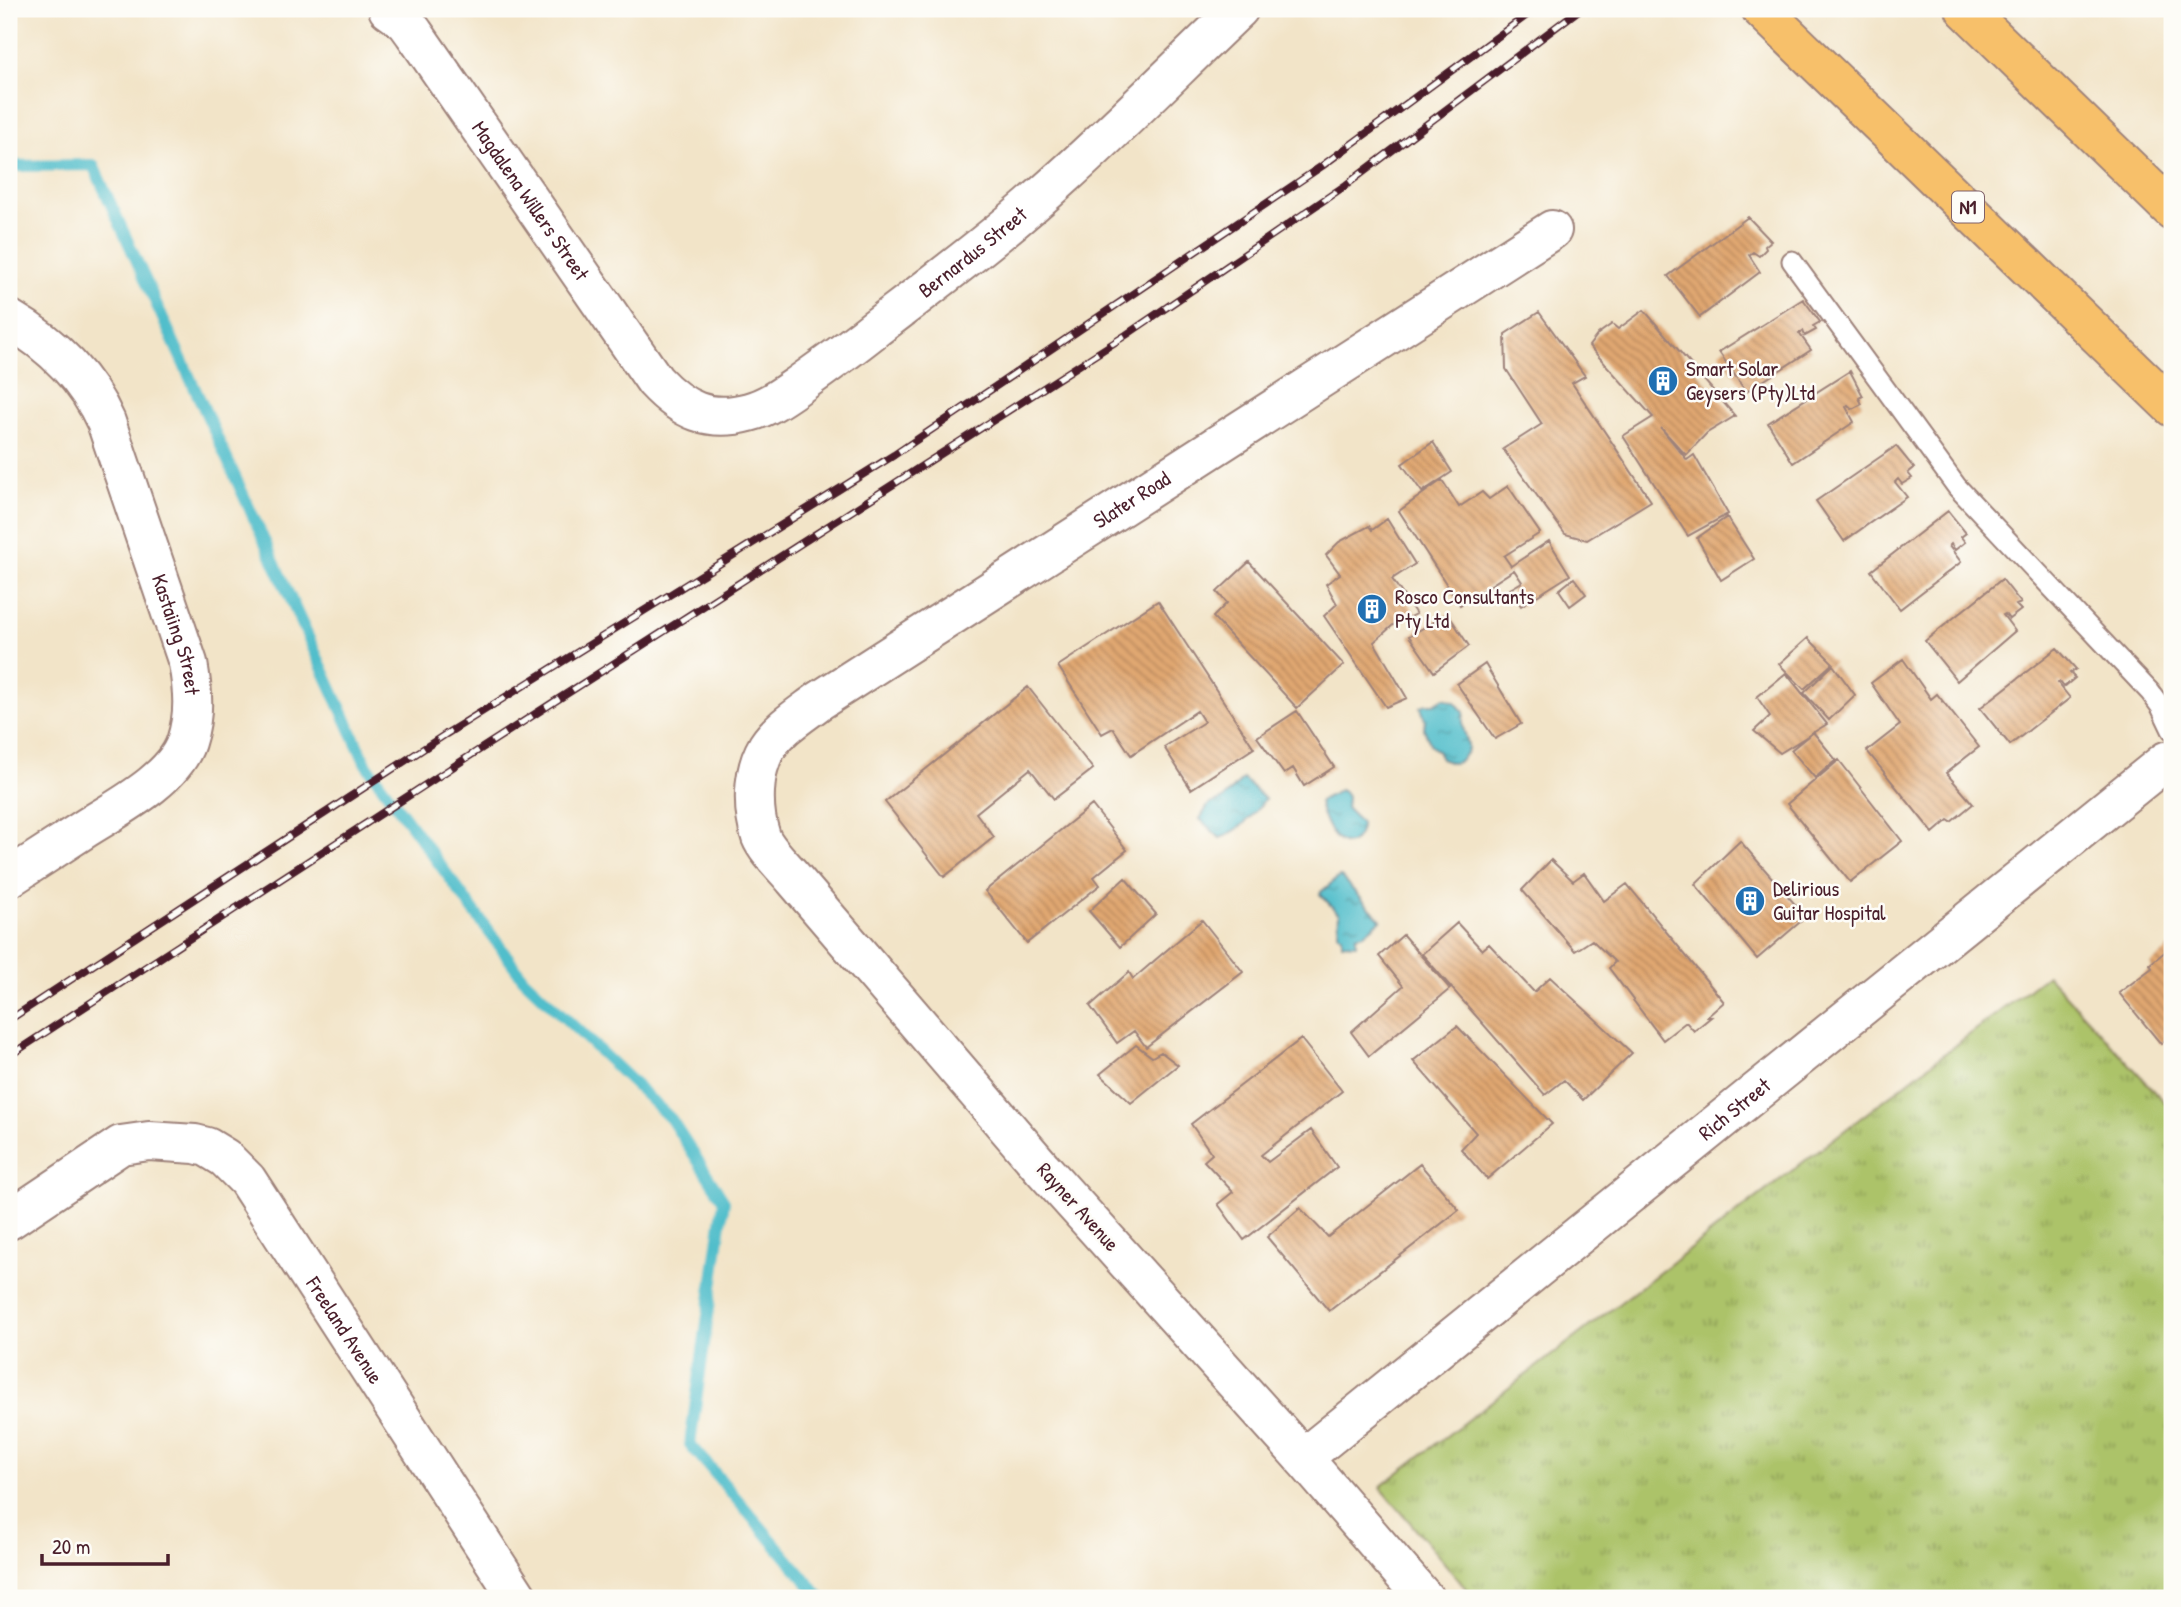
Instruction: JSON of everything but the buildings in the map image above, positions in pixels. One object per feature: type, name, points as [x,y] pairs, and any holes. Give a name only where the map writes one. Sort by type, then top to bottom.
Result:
[{"type":"highway","name":"N1","points":[[1761,9],[2172,407]]},
{"type":"highway","points":[[1965,9],[2172,210]]},
{"type":"street","name":"Bernardus Street","points":[[668,396],[699,414],[716,416],[750,412],[783,395],[834,360],[1004,228],[1072,169],[1239,9]]},
{"type":"street","name":"Magdalena Willers Street","points":[[404,13],[431,57],[668,396]]},
{"type":"street","name":"Slater Road","points":[[753,803],[757,776],[767,747],[788,724],[819,701],[1552,230]]},
{"type":"street","name":"Kastaiing Street","points":[[9,878],[159,778],[173,764],[186,743],[194,694],[188,663],[103,414],[75,371],[21,327]]},
{"type":"street","name":"Rich Street","points":[[1303,1458],[2170,746]]},
{"type":"street","name":"Rayner Avenue","points":[[753,803],[762,839],[794,879],[1042,1168],[1303,1458],[1424,1598]]},
{"type":"street","name":"Freeland Avenue","points":[[9,1220],[121,1145],[149,1141],[195,1144],[215,1151],[233,1164],[247,1180],[518,1598]]},
{"type":"lane","points":[[1792,261],[1957,487],[2150,692],[2161,707],[2170,746]]},
{"type":"green space","points":[[2047,975],[2172,1110],[2172,1598],[1474,1598],[1380,1487]]},
{"type":"water","points":[[1444,698],[1455,702],[1464,712],[1463,726],[1468,748],[1458,762],[1441,759],[1431,746],[1424,729],[1425,720],[1421,707]]},
{"type":"water","points":[[1243,779],[1265,799],[1246,822],[1220,838],[1200,819],[1209,804],[1222,800]]},
{"type":"water","points":[[1340,790],[1347,797],[1346,808],[1361,823],[1356,839],[1349,843],[1336,839],[1323,816],[1319,802]]},
{"type":"water","points":[[1339,877],[1381,920],[1364,934],[1356,936],[1356,944],[1342,943],[1342,936],[1338,933],[1339,914],[1320,894]]},
{"type":"waterway","points":[[9,166],[93,165],[366,764],[523,978],[671,1119],[724,1201],[690,1444],[821,1598]]},
{"type":"railway","points":[[9,1020],[446,734],[894,455],[1322,166],[1535,9]]},
{"type":"railway","points":[[9,1056],[465,759],[1126,335],[1346,185],[1580,9]]},
{"type":"place","name":"Smart Solar Geysers (Pty)Ltd","points":[[1663,381]]},
{"type":"place","name":"Rosco Consultants Pty Ltd","points":[[1372,609]]},
{"type":"place","name":"Delirious Guitar Hospital","points":[[1750,901]]}]
